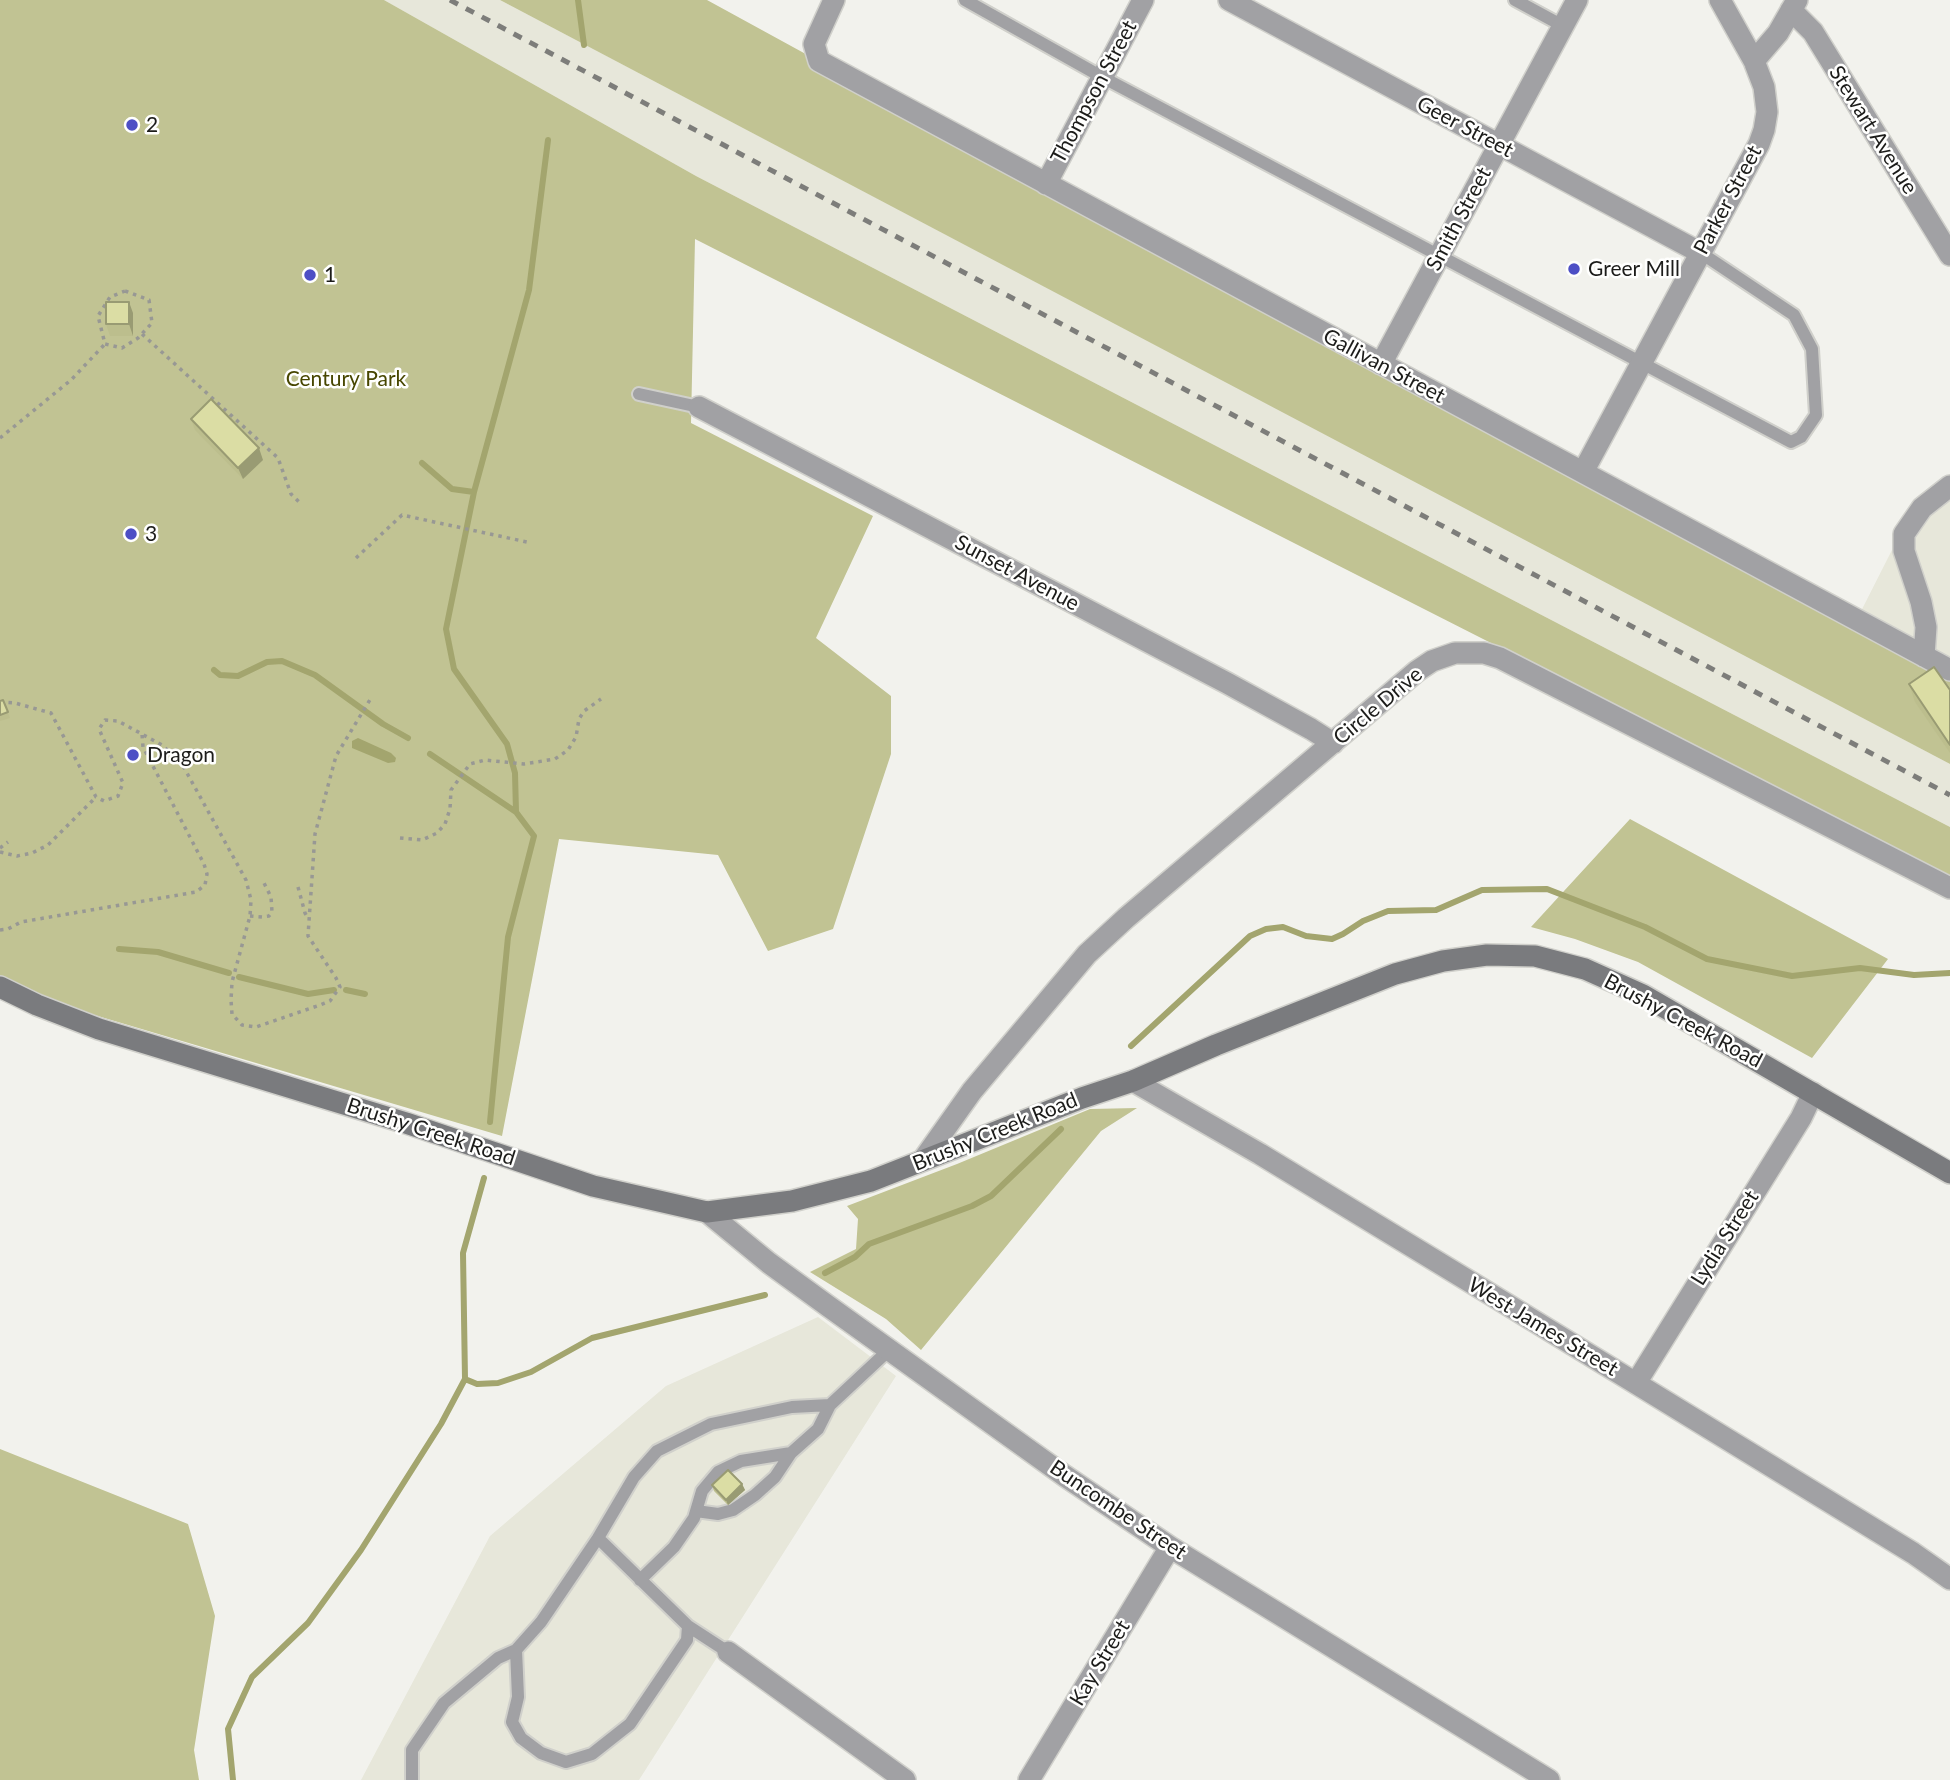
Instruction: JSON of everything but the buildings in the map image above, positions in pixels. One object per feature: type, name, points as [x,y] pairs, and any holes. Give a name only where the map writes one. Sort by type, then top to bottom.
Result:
[{"type":"street","name":"Gallivan Street","points":[[834,0],[814,44],[819,61],[1950,670]]},
{"type":"street","name":"Thompson Street","points":[[1046,184],[1143,0]]},
{"type":"street","name":"Geer Street","points":[[1228,0],[1701,253]]},
{"type":"street","name":"Smith Street","points":[[1381,364],[1577,0]]},
{"type":"street","name":"Parker Street","points":[[1583,472],[1764,130],[1766,98],[1754,61],[1720,0]]},
{"type":"street","points":[[1754,61],[1778,33],[1794,5]]},
{"type":"street","name":"Stewart Avenue","points":[[1794,5],[1950,255]]},
{"type":"street","name":"Sunset Avenue","points":[[698,407],[1227,683],[1333,743]]},
{"type":"street","points":[[1924,656],[1926,627],[1904,551],[1904,534],[1922,508],[1950,486]]},
{"type":"street","name":"Circle Drive","points":[[923,1160],[972,1091],[1087,954],[1417,671],[1432,661],[1455,653],[1484,653],[1500,658],[1950,888]]},
{"type":"street","name":"Brushy Creek Road","points":[[0,987],[37,1005],[99,1029],[406,1123],[593,1186],[707,1212],[818,1196],[871,1181],[1082,1097],[1133,1081],[1395,974],[1443,961],[1509,954],[1560,961],[1643,995],[1950,1173]]},
{"type":"street","name":"West James Street","points":[[1133,1081],[1260,1154],[1636,1383],[1913,1553],[1950,1579]]},
{"type":"street","name":"Lydia Street","points":[[1636,1383],[1801,1118],[1813,1093]]},
{"type":"street","name":"Buncombe Street","points":[[707,1212],[769,1263],[889,1350],[1065,1476],[1170,1547],[1516,1772],[1549,1780]]},
{"type":"street","name":"Kay Street","points":[[1029,1780],[1170,1547]]},
{"type":"street","points":[[728,1652],[905,1780]]},
{"type":"lane","points":[[965,0],[1102,77],[1791,442],[1801,437],[1816,415],[1812,349],[1794,315],[1701,253]]},
{"type":"lane","points":[[1515,0],[1563,26]]},
{"type":"lane","points":[[639,394],[698,407]]},
{"type":"lane","points":[[696,1511],[718,1514],[733,1510],[755,1495],[775,1476],[791,1453],[818,1429],[831,1405],[889,1350]]},
{"type":"lane","points":[[412,1780],[412,1750],[444,1703],[498,1658],[516,1650],[541,1622],[598,1538],[634,1477],[657,1451],[711,1424],[792,1407],[831,1405]]},
{"type":"lane","points":[[640,1580],[674,1547],[696,1511],[702,1491],[718,1472],[741,1461],[791,1453]]},
{"type":"lane","points":[[598,1538],[688,1626],[728,1652]]},
{"type":"lane","points":[[516,1650],[517,1697],[512,1722],[521,1738],[541,1753],[566,1762],[592,1754],[630,1724],[687,1640],[688,1626]]},
{"type":"path","points":[[125,290],[149,300],[152,323],[142,334],[122,348],[106,344],[98,316],[110,297],[125,290]]},
{"type":"path","points":[[142,334],[278,458],[291,494],[300,503]]},
{"type":"path","points":[[0,438],[71,380],[106,344]]},
{"type":"path","points":[[356,558],[402,515],[527,542]]},
{"type":"path","points":[[0,702],[15,703],[51,713],[96,797],[104,801],[118,796],[123,783],[99,729],[100,724],[110,719],[162,745],[182,764],[246,880],[251,900],[250,916],[232,982],[231,1000],[232,1014],[242,1025],[256,1027],[320,1005],[336,994],[340,987],[308,936],[315,834],[336,756],[371,698]]},
{"type":"path","points":[[400,838],[422,840],[437,833],[445,824],[450,809],[451,790],[475,761],[495,760],[524,764],[555,759],[568,750],[576,737],[579,719],[584,711],[601,699]]},
{"type":"path","points":[[0,930],[21,922],[196,892],[205,886],[207,874],[204,864],[143,747],[142,734]]},
{"type":"path","points":[[8,842],[0,850],[17,856],[33,853],[48,845],[96,797]]},
{"type":"path","points":[[250,916],[269,916],[272,912],[271,898],[264,883]]},
{"type":"path","points":[[298,887],[309,919]]},
{"type":"shaded area","points":[[384,0],[500,0],[1715,639],[1950,764],[1950,827],[696,176]]},
{"type":"shaded area","points":[[1950,499],[1950,680],[1853,627],[1894,546],[1929,511]]},
{"type":"shaded area","points":[[358,738],[391,753],[396,758],[395,762],[388,763],[352,748],[352,741]]},
{"type":"shaded area","points":[[818,1317],[896,1376],[639,1780],[361,1780],[490,1536],[666,1386]]},
{"type":"green space","name":"Century Park","points":[[0,0],[384,0],[696,176],[1950,827],[1950,876],[695,239],[691,423],[873,516],[816,638],[891,696],[891,754],[833,929],[768,951],[718,855],[559,839],[502,1136],[0,987]]},
{"type":"green space","points":[[500,0],[707,0],[1950,680],[1950,764]]},
{"type":"green space","points":[[1630,819],[1888,959],[1812,1058],[1638,962],[1575,939],[1531,927]]},
{"type":"green space","points":[[1137,1108],[1101,1131],[921,1350],[886,1319],[810,1272],[856,1249],[858,1219],[847,1206],[1090,1109]]},
{"type":"green space","points":[[0,1449],[188,1524],[215,1616],[194,1750],[199,1780],[0,1780]]},
{"type":"waterway","points":[[578,0],[584,45]]},
{"type":"waterway","points":[[490,1122],[508,937],[534,836],[516,812],[515,773],[507,744],[454,669],[446,629],[474,492],[529,290],[548,140]]},
{"type":"waterway","points":[[422,463],[452,489],[474,492]]},
{"type":"waterway","points":[[214,670],[220,675],[238,676],[267,662],[282,661],[315,675],[383,724],[408,738]]},
{"type":"waterway","points":[[430,754],[516,812]]},
{"type":"waterway","points":[[1131,1046],[1250,936],[1266,929],[1283,927],[1306,936],[1332,939],[1363,921],[1388,911],[1436,910],[1482,890],[1547,889],[1645,927],[1707,959],[1792,976],[1860,968],[1914,975],[1950,973]]},
{"type":"waterway","points":[[119,949],[158,952],[229,973]]},
{"type":"waterway","points":[[239,977],[308,994],[334,990]]},
{"type":"waterway","points":[[346,990],[365,994]]},
{"type":"waterway","points":[[825,1273],[855,1257],[869,1244],[972,1206],[991,1196],[1061,1129]]},
{"type":"waterway","points":[[233,1780],[228,1729],[252,1677],[308,1623],[361,1550],[441,1424],[465,1379],[463,1253],[484,1178]]},
{"type":"waterway","points":[[465,1379],[477,1384],[498,1383],[531,1372],[592,1338],[765,1295]]},
{"type":"railway","points":[[450,0],[1950,795]]},
{"type":"place","name":"2","points":[[132,125]]},
{"type":"place","name":"Greer Mill","points":[[1574,269]]},
{"type":"place","name":"1","points":[[310,275]]},
{"type":"place","name":"3","points":[[131,534]]},
{"type":"place","name":"Dragon","points":[[133,755]]}]
